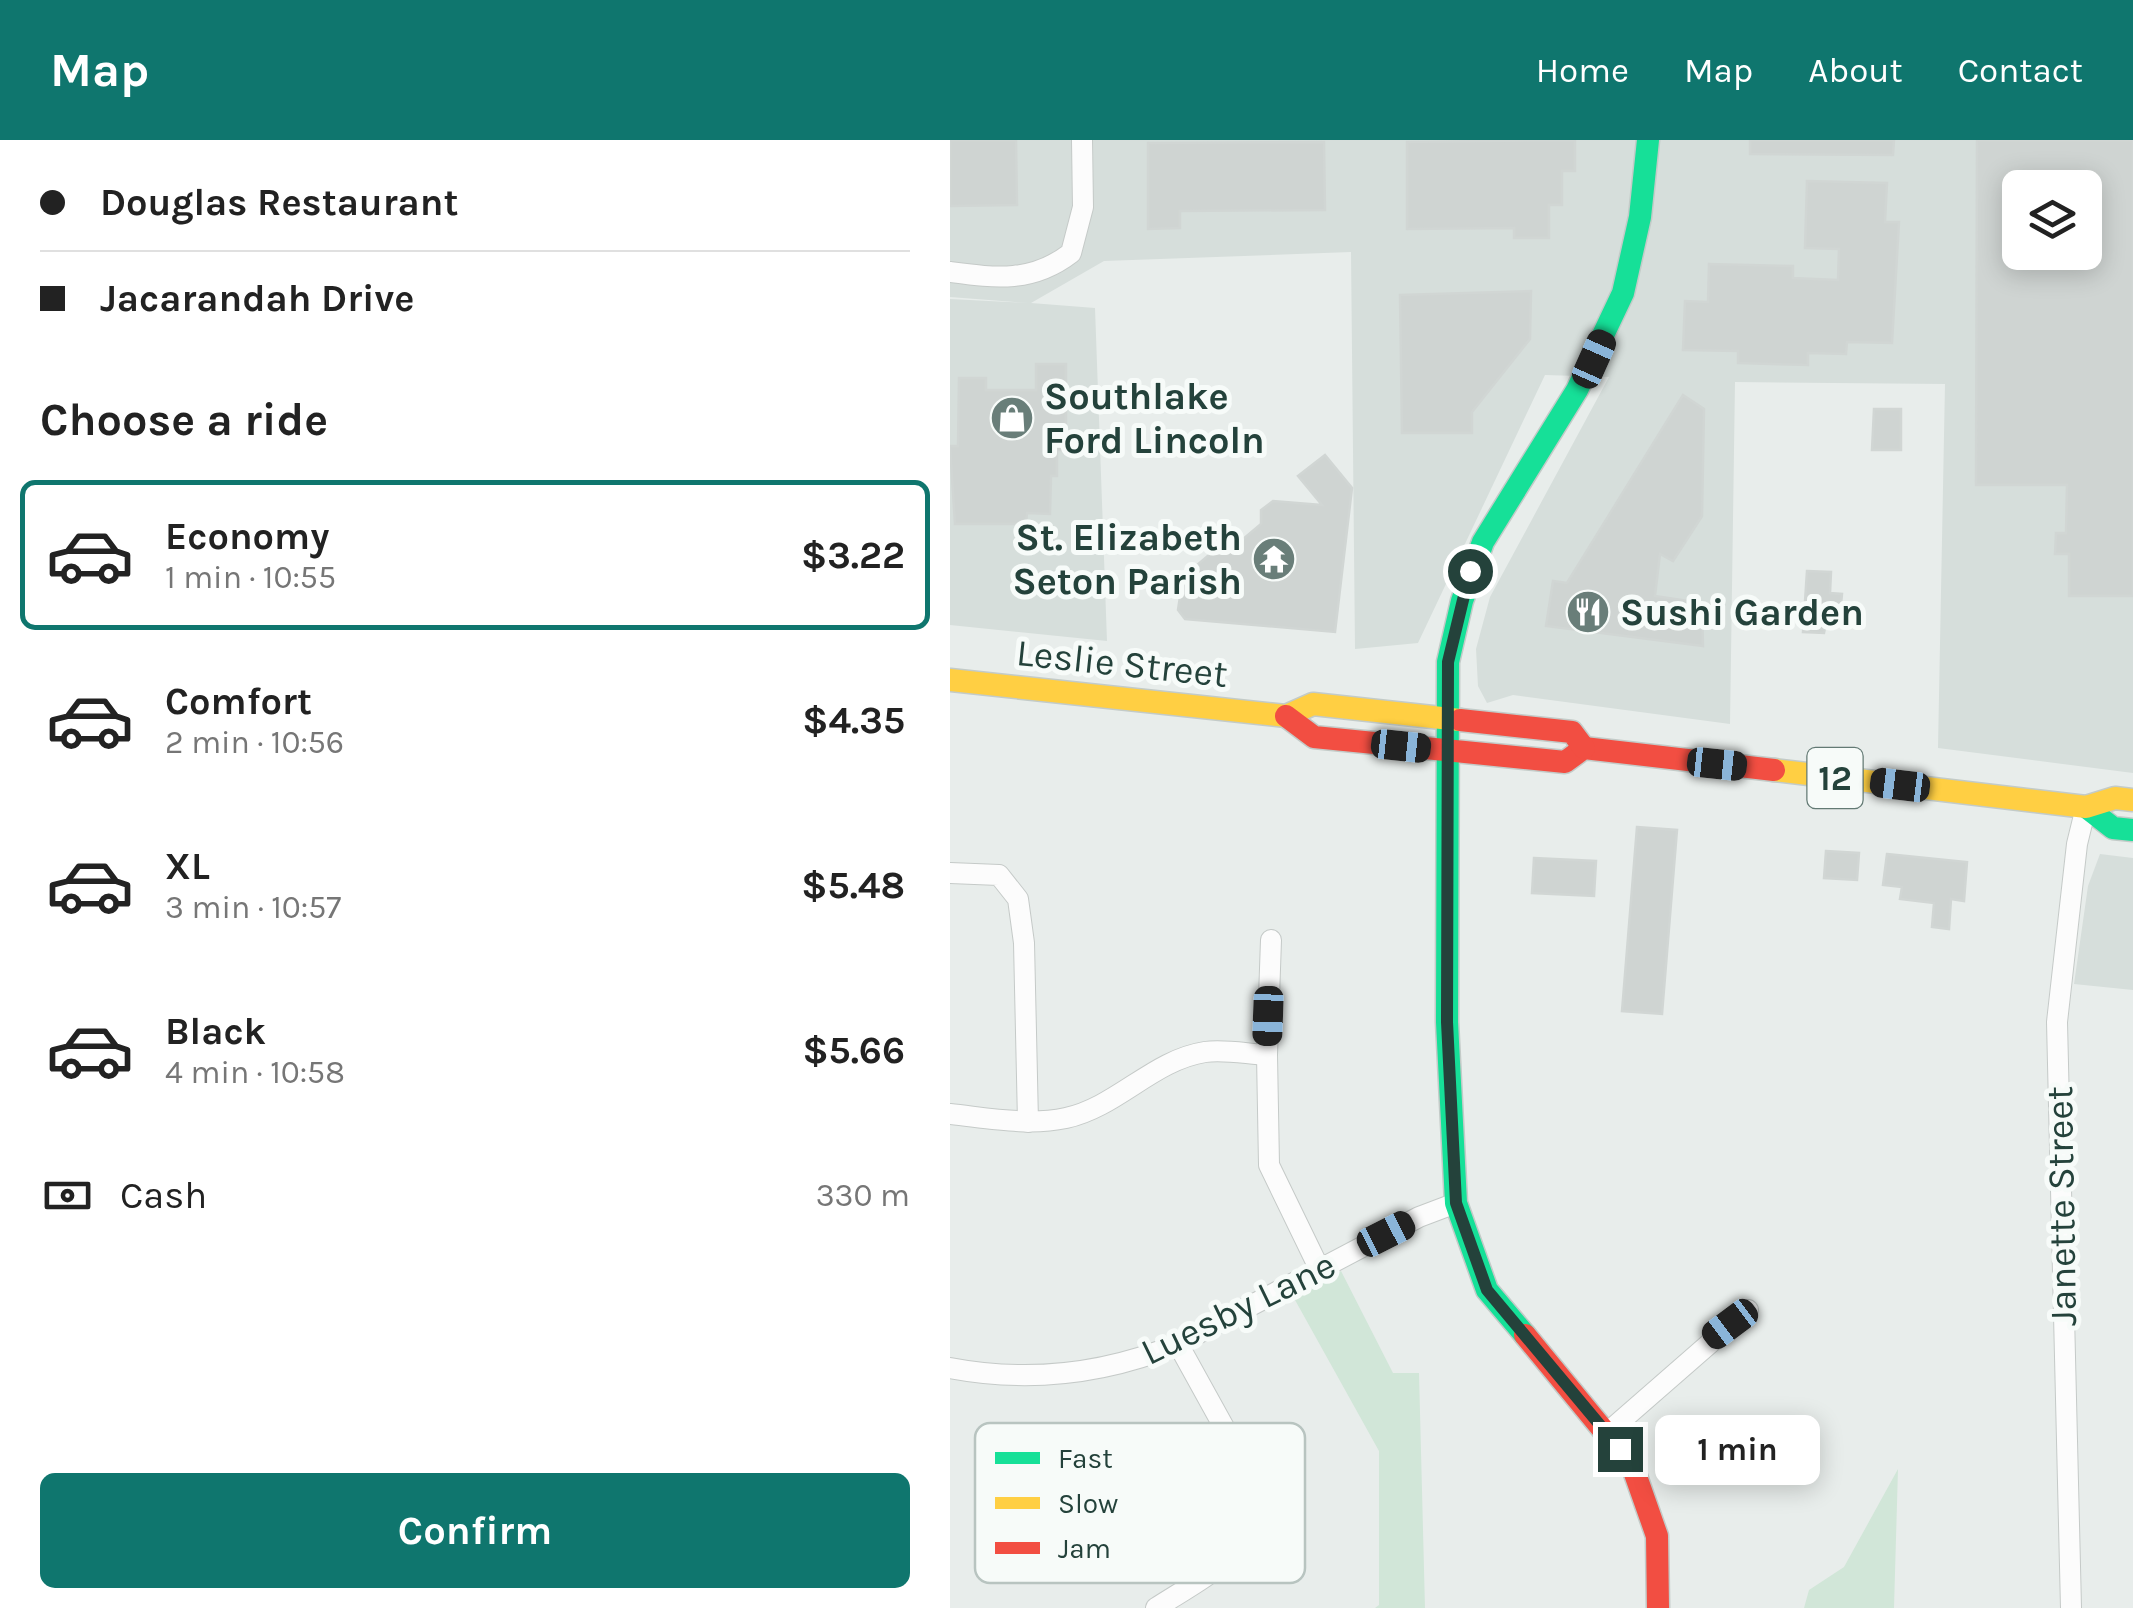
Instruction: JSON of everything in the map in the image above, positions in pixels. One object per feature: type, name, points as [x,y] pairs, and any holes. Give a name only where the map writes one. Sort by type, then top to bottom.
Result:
[{"type":"street","points":[[950,272],[1003,279],[1034,274],[1071,253],[1083,207],[1082,140]]},
{"type":"street","points":[[1648,140],[1640,212],[1623,291],[1589,369],[1470,571],[1448,662],[1447,1022],[1456,1203],[1487,1290],[1546,1366],[1632,1465],[1648,1500],[1657,1536],[1658,1608]]},
{"type":"street","name":"Leslie Street","points":[[950,680],[1286,716],[1313,704],[1448,718],[1572,732],[1584,748]]},
{"type":"street","name":"Leslie Street","points":[[1286,716],[1314,737],[1449,752],[1564,762],[1584,748],[2086,806],[2115,798],[2133,800]]},
{"type":"street","name":"Leslie Street","points":[[2086,806],[2113,828],[2133,830]]},
{"type":"street","name":"Janette Street","points":[[2071,1608],[2056,1022],[2077,844],[2086,806]]},
{"type":"street","points":[[950,873],[999,875],[1018,899],[1024,943],[1028,1122]]},
{"type":"street","points":[[1272,940],[1267,1054],[1269,1166],[1319,1268]]},
{"type":"street","points":[[950,1114],[1028,1122],[1068,1118],[1124,1094],[1162,1068],[1205,1052],[1267,1054]]},
{"type":"street","name":"Luesby Lane","points":[[950,1368],[1040,1376],[1098,1371],[1178,1344],[1319,1268],[1456,1203]]},
{"type":"street","points":[[1607,1433],[1748,1310]]},
{"type":"street","points":[[1178,1344],[1222,1423]]},
{"type":"street","points":[[1156,1608],[1190,1583]]},
{"type":"shaded area","points":[[950,140],[2133,140],[2133,773],[1938,748],[1945,384],[1735,382],[1730,724],[1513,695],[1487,703],[1478,686],[1476,649],[1490,597],[1609,377],[1545,375],[1418,643],[1355,649],[1351,252],[1104,261],[1031,303],[1095,308],[1107,641],[950,625],[950,299],[1029,303],[950,297]]},
{"type":"shaded area","points":[[2100,854],[2133,858],[2133,990],[2074,984],[2088,886]]},
{"type":"green space","points":[[1341,1271],[1393,1373],[1419,1373],[1425,1608],[1375,1608],[1379,1605],[1379,1451],[1295,1300]]},
{"type":"green space","points":[[1898,1469],[1894,1608],[1804,1608],[1809,1590],[1844,1567]]},
{"type":"building","points":[[950,140],[1016,140],[1017,205],[950,206]]},
{"type":"building","points":[[1575,140],[1575,171],[1562,171],[1562,205],[1549,205],[1549,238],[1514,238],[1514,228],[1407,229],[1407,142]]},
{"type":"building","points":[[1750,140],[1894,140],[1893,155],[1750,154]]},
{"type":"building","points":[[1977,140],[2133,140],[2133,596],[2069,596],[2069,554],[2055,554],[2056,533],[2066,533],[2067,485],[1976,485]]},
{"type":"building","points":[[1324,142],[1325,210],[1180,211],[1180,228],[1148,229],[1148,143]]},
{"type":"building","points":[[1807,181],[1887,183],[1885,222],[1899,222],[1892,343],[1847,342],[1846,354],[1808,353],[1808,365],[1738,363],[1738,351],[1683,350],[1685,301],[1708,302],[1709,264],[1793,266],[1793,278],[1838,280],[1839,249],[1805,248]]},
{"type":"building","points":[[1531,291],[1530,339],[1472,412],[1472,433],[1402,433],[1400,295]]},
{"type":"building","name":"Southlake Ford Lincoln","points":[[1036,364],[1066,364],[1066,450],[1057,450],[1057,476],[1051,476],[1050,514],[1027,513],[1026,524],[955,524],[950,446],[958,446],[959,378],[986,378],[986,390],[1036,390]]},
{"type":"building","points":[[1683,395],[1704,409],[1702,516],[1673,561],[1660,554],[1655,596],[1702,603],[1703,646],[1546,626],[1553,581],[1567,583]]},
{"type":"building","points":[[1874,409],[1901,409],[1901,450],[1872,450]]},
{"type":"building","name":"St. Elizabeth Seton Parish","points":[[1325,455],[1352,488],[1335,632],[1185,619],[1178,610],[1183,577],[1229,538],[1242,540],[1261,524],[1261,510],[1273,501],[1322,505],[1298,476]]},
{"type":"building","points":[[1807,571],[1831,572],[1830,593],[1842,594],[1839,624],[1826,623],[1824,633],[1803,632]]},
{"type":"building","points":[[1637,827],[1677,830],[1662,1014],[1622,1011]]},
{"type":"building","points":[[1826,851],[1859,853],[1857,880],[1824,878]]},
{"type":"building","points":[[1887,854],[1967,862],[1964,901],[1951,899],[1949,929],[1932,927],[1934,903],[1900,899],[1902,887],[1883,885]]},
{"type":"building","points":[[1534,858],[1596,861],[1594,896],[1532,893]]},
{"type":"traffic: fast","points":[[1525,1335],[1487,1290],[1456,1203],[1447,1022],[1448,662],[1462,601],[1483,542],[1577,390],[1623,293],[1640,217],[1648,140]]},
{"type":"traffic: fast","points":[[2086,807],[2113,828],[2133,830]]},
{"type":"traffic: slow","points":[[950,680],[1286,716],[1313,704],[1460,720]]},
{"type":"traffic: slow","points":[[1774,770],[2086,807],[2115,798],[2133,800]]},
{"type":"traffic: jam","points":[[1286,716],[1314,737],[1565,762],[1584,748],[1774,770]]},
{"type":"traffic: jam","points":[[1460,720],[1572,732],[1584,748]]},
{"type":"traffic: jam","points":[[1525,1335],[1632,1465],[1657,1536],[1658,1608]]},
{"type":"place","name":"Southlake Ford Lincoln","points":[[1012,418]]},
{"type":"place","name":"St. Elizabeth Seton Parish","points":[[1274,559]]},
{"type":"place","name":"Sushi Garden","points":[[1588,612]]},
{"type":"route","points":[[1470,571],[1448,662],[1447,1022],[1456,1203],[1487,1290],[1546,1366],[1620,1449]]}]
